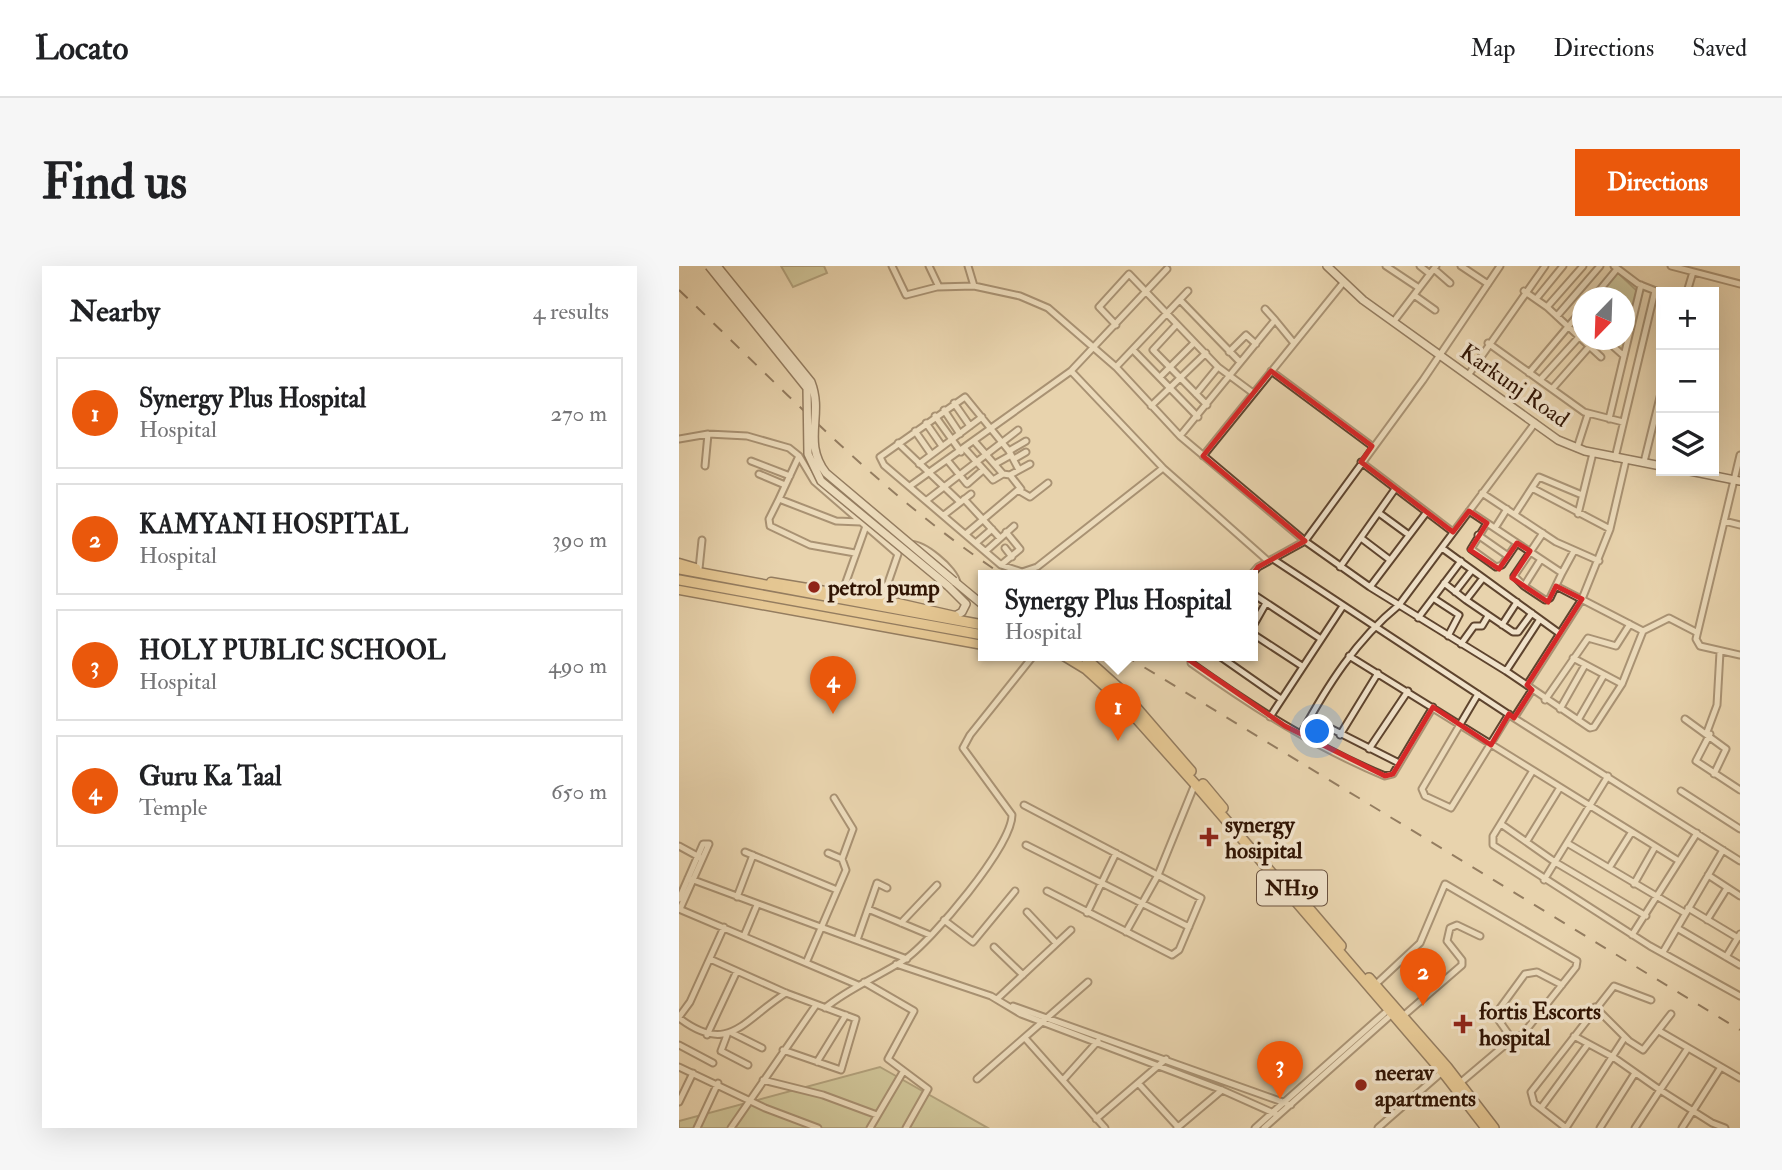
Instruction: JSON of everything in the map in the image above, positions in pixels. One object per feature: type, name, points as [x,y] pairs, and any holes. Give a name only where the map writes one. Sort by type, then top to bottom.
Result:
[{"type":"highway","points":[[679,566],[978,634]]},
{"type":"highway","points":[[679,580],[877,612],[952,618],[978,624]]},
{"type":"highway","name":"NH19","points":[[1073,661],[1086,669],[1119,699],[1195,784],[1442,1072],[1486,1128]]},
{"type":"highway","name":"NH19","points":[[1089,661],[1121,690],[1163,737],[1460,1083],[1494,1128]]},
{"type":"main road","points":[[709,266],[807,388],[808,454],[821,481],[964,601],[962,612],[952,618]]},
{"type":"main road","points":[[717,266],[811,382],[817,395],[813,449],[816,460],[826,473],[978,601]]},
{"type":"main road","name":"Karkunj Road","points":[[1327,266],[1363,300],[1535,423],[1577,448],[1656,465]]},
{"type":"main road","points":[[1716,476],[1737,480]]},
{"type":"main road","points":[[679,566],[842,593],[877,612]]},
{"type":"main road","points":[[679,590],[877,612],[978,643]]},
{"type":"street","points":[[892,266],[907,295],[939,287],[974,286],[1020,296],[1048,308],[1116,367],[1180,436],[1305,541],[1370,587],[1506,671],[1578,720],[1594,727],[1622,684],[1643,631],[1669,618],[1696,632]]},
{"type":"street","points":[[929,266],[939,287]]},
{"type":"street","points":[[968,266],[974,286]]},
{"type":"street","points":[[1386,266],[1419,288]]},
{"type":"street","points":[[1420,266],[1433,270],[1450,283]]},
{"type":"street","points":[[1461,266],[1487,284]]},
{"type":"street","points":[[1258,570],[1305,541],[1500,266]]},
{"type":"street","points":[[1469,374],[1524,291],[1545,266]]},
{"type":"street","points":[[1536,299],[1563,266]]},
{"type":"street","points":[[1547,307],[1583,266]]},
{"type":"street","points":[[1557,316],[1600,266]]},
{"type":"street","points":[[1671,266],[1740,284]]},
{"type":"street","points":[[1601,287],[1616,267],[1641,285],[1656,291]]},
{"type":"street","points":[[911,486],[1071,371],[1167,269]]},
{"type":"street","points":[[1394,321],[1433,270]]},
{"type":"street","points":[[1688,287],[1693,272]]},
{"type":"street","points":[[1116,325],[1099,307],[1127,274],[1218,367],[1253,393]]},
{"type":"street","points":[[1203,456],[1343,283]]},
{"type":"street","points":[[1609,419],[1641,285]]},
{"type":"street","points":[[1116,367],[1188,291]]},
{"type":"street","points":[[1524,291],[1572,330]]},
{"type":"street","points":[[1414,295],[1435,310]]},
{"type":"street","points":[[1615,458],[1656,299]]},
{"type":"street","points":[[1180,300],[1240,362]]},
{"type":"street","points":[[1265,309],[1293,342]]},
{"type":"street","points":[[1180,436],[1275,320]]},
{"type":"street","points":[[1529,373],[1572,323]]},
{"type":"street","points":[[1153,350],[1177,324]]},
{"type":"street","points":[[1230,352],[1245,335],[1256,344]]},
{"type":"street","points":[[1143,340],[1207,405]]},
{"type":"street","points":[[1160,377],[1194,343]]},
{"type":"street","points":[[1488,343],[1588,414],[1623,422]]},
{"type":"street","points":[[1540,380],[1572,345]]},
{"type":"street","points":[[1133,350],[1198,417]]},
{"type":"street","points":[[1552,389],[1587,350]]},
{"type":"street","points":[[1593,350],[1601,357]]},
{"type":"street","points":[[1617,350],[1624,356]]},
{"type":"street","points":[[1151,406],[1206,353]]},
{"type":"street","points":[[1196,394],[1218,367]]},
{"type":"street","points":[[1071,371],[1163,468],[1271,560],[1740,861]]},
{"type":"street","points":[[1271,371],[1372,446]]},
{"type":"street","points":[[1016,570],[1001,565],[881,461],[882,454],[965,397],[1002,442],[1019,470]]},
{"type":"street","points":[[954,403],[970,426]]},
{"type":"street","points":[[944,410],[960,434]]},
{"type":"street","points":[[1644,463],[1656,413]]},
{"type":"street","points":[[1577,448],[1588,414]]},
{"type":"street","points":[[936,416],[952,439],[993,480],[1030,464]]},
{"type":"street","points":[[919,464],[982,417]]},
{"type":"street","points":[[926,423],[942,446]]},
{"type":"street","points":[[1301,734],[1349,656],[1373,626],[1399,605],[1535,423]]},
{"type":"street","points":[[927,500],[1018,430]]},
{"type":"street","points":[[915,431],[931,454]]},
{"type":"street","points":[[679,439],[708,434],[761,439],[789,448],[799,456],[814,481],[898,554]]},
{"type":"street","points":[[705,466],[708,434]]},
{"type":"street","points":[[995,464],[1011,455],[1026,441]]},
{"type":"street","points":[[975,442],[1030,497],[1048,483]]},
{"type":"street","points":[[898,443],[944,487],[983,519],[1000,538]]},
{"type":"street","points":[[1011,455],[1026,452]]},
{"type":"street","points":[[1578,514],[1593,453]]},
{"type":"street","points":[[1740,455],[1737,480],[1696,632],[1700,646],[1740,655]]},
{"type":"street","points":[[799,456],[769,519],[770,526],[810,545],[855,553]]},
{"type":"street","points":[[1478,694],[1422,789],[1425,796],[1451,808],[1529,688],[1582,598],[1610,529],[1626,460]]},
{"type":"street","points":[[751,461],[790,476]]},
{"type":"street","points":[[948,461],[967,484],[983,470]]},
{"type":"street","points":[[1361,462],[1453,532]]},
{"type":"street","points":[[1028,570],[1037,567],[1163,468]]},
{"type":"street","points":[[759,474],[785,485]]},
{"type":"street","points":[[1515,514],[1540,477],[1582,495]]},
{"type":"street","points":[[1532,488],[1610,529]]},
{"type":"street","points":[[967,533],[1021,489]]},
{"type":"street","points":[[1340,567],[1395,489]]},
{"type":"street","points":[[1482,493],[1543,533],[1574,551],[1599,561]]},
{"type":"street","points":[[944,515],[971,494]]},
{"type":"street","points":[[779,499],[836,521],[864,524]]},
{"type":"street","points":[[1495,528],[1507,509]]},
{"type":"street","points":[[1469,511],[1562,573]]},
{"type":"street","points":[[1378,513],[1409,535]]},
{"type":"street","points":[[1370,587],[1426,513]]},
{"type":"street","points":[[1724,521],[1740,524]]},
{"type":"street","points":[[1486,523],[1471,549],[1496,567],[1500,568],[1517,543]]},
{"type":"street","points":[[842,593],[864,524]]},
{"type":"street","points":[[986,551],[1014,526]]},
{"type":"street","points":[[977,542],[992,529]]},
{"type":"street","points":[[1001,565],[1012,557],[1019,547],[1006,532]]},
{"type":"street","points":[[1543,533],[1514,576],[1524,586],[1547,600],[1574,551]]},
{"type":"street","points":[[1478,536],[1508,556]]},
{"type":"street","points":[[1361,538],[1390,560]]},
{"type":"street","points":[[699,569],[702,540]]},
{"type":"street","points":[[877,612],[898,554],[911,543],[916,543],[954,575],[955,582]]},
{"type":"street","points":[[1005,548],[1012,557]]},
{"type":"street","points":[[1442,548],[1559,633]]},
{"type":"street","points":[[1524,586],[1541,559]]},
{"type":"street","points":[[1418,618],[1461,561]]},
{"type":"street","points":[[1455,592],[1472,570]]},
{"type":"street","points":[[1466,600],[1483,578]]},
{"type":"street","points":[[1444,583],[1513,632],[1518,632],[1532,613]]},
{"type":"street","points":[[1556,586],[1643,631]]},
{"type":"street","points":[[1258,597],[1321,639]]},
{"type":"street","points":[[1433,598],[1459,615],[1448,636]]},
{"type":"street","points":[[1502,625],[1517,602]]},
{"type":"street","points":[[1258,617],[1266,603]]},
{"type":"street","points":[[1270,717],[1343,606]]},
{"type":"street","points":[[1461,644],[1474,626],[1482,626],[1489,616]]},
{"type":"street","points":[[1506,671],[1540,619]]},
{"type":"street","points":[[1545,700],[1590,637],[1616,646],[1630,624]]},
{"type":"street","points":[[1258,637],[1302,666]]},
{"type":"street","points":[[1720,652],[1717,705],[1695,760],[1740,790]]},
{"type":"street","points":[[1349,656],[1589,808],[1679,861]]},
{"type":"street","points":[[1573,658],[1622,684]]},
{"type":"street","points":[[825,1008],[861,984],[907,959],[944,920],[998,852],[1012,824],[1012,814],[965,753],[965,742],[1029,661]]},
{"type":"street","points":[[1191,661],[1270,717],[1385,776],[1391,776],[1433,707]]},
{"type":"street","points":[[1228,662],[1281,699]]},
{"type":"street","points":[[1560,709],[1585,664]]},
{"type":"street","points":[[1340,735],[1378,673]]},
{"type":"street","points":[[1578,720],[1604,675]]},
{"type":"street","points":[[1369,749],[1408,691]]},
{"type":"street","points":[[1310,718],[1399,763]]},
{"type":"street","points":[[1685,719],[1727,749],[1714,774]]},
{"type":"street","points":[[1532,772],[1492,840],[1493,845],[1632,935],[1740,996]]},
{"type":"street","points":[[1544,880],[1608,776]]},
{"type":"street","points":[[1126,932],[1158,875],[1195,784]]},
{"type":"street","points":[[1527,841],[1559,789]]},
{"type":"street","points":[[1681,791],[1740,829]]},
{"type":"street","points":[[806,963],[846,870],[842,859],[853,829],[834,798]]},
{"type":"street","points":[[1024,805],[1201,898],[1178,950],[1172,955],[1047,891]]},
{"type":"street","points":[[1501,824],[1555,862],[1646,916]]},
{"type":"street","points":[[1609,867],[1631,833]]},
{"type":"street","points":[[1632,935],[1697,833]]},
{"type":"street","points":[[1567,843],[1657,897],[1739,936],[1726,957]]},
{"type":"street","points":[[1026,845],[1189,927]]},
{"type":"street","points":[[679,846],[701,858],[679,899]]},
{"type":"street","points":[[1634,884],[1655,847]]},
{"type":"street","points":[[1663,952],[1723,850]]},
{"type":"street","points":[[745,852],[837,890]]},
{"type":"street","points":[[828,853],[842,859]]},
{"type":"street","points":[[1087,913],[1116,853]]},
{"type":"street","points":[[737,897],[753,855]]},
{"type":"street","points":[[1708,875],[1740,896]]},
{"type":"street","points":[[691,880],[907,959]]},
{"type":"street","points":[[857,940],[878,882],[887,888]]},
{"type":"street","points":[[1375,985],[1420,943],[1444,884],[1575,959],[1576,967],[1523,1034],[1512,1039],[1460,1083]]},
{"type":"street","points":[[901,923],[937,885]]},
{"type":"street","points":[[684,888],[680,909],[861,984],[914,1010],[888,1059],[928,1089],[906,1128]]},
{"type":"street","points":[[1707,920],[1727,888]]},
{"type":"street","points":[[944,920],[972,942],[1015,891]]},
{"type":"street","points":[[744,936],[757,905]]},
{"type":"street","points":[[868,909],[930,935]]},
{"type":"street","points":[[1027,912],[1056,943]]},
{"type":"street","points":[[1402,1017],[1462,965],[1462,960],[1447,941],[1450,928],[1457,925],[1480,936]]},
{"type":"street","points":[[724,927],[690,1002],[679,1017],[707,1035],[729,1034],[762,1048]]},
{"type":"street","points":[[1677,928],[1740,965]]},
{"type":"street","points":[[997,999],[1071,930]]},
{"type":"street","points":[[994,947],[1023,975]]},
{"type":"street","points":[[710,958],[786,993],[846,1015],[856,1022],[843,1068],[783,1050]]},
{"type":"street","points":[[896,964],[1288,1104]]},
{"type":"street","points":[[707,1035],[737,971]]},
{"type":"street","points":[[1512,1039],[1495,1015],[1525,974],[1537,972],[1562,985]]},
{"type":"street","points":[[977,1079],[1088,982]]},
{"type":"street","points":[[1625,1037],[1566,1128],[1532,1100],[1531,1092],[1595,1007],[1617,985],[1651,1000]]},
{"type":"street","points":[[748,1065],[721,1051],[729,1034],[786,993]]},
{"type":"street","points":[[731,1128],[816,1005]]},
{"type":"street","points":[[1010,1005],[1021,1014],[1222,1090],[1276,1114]]},
{"type":"street","points":[[1595,1007],[1625,1037],[1645,1050],[1671,1014]]},
{"type":"street","points":[[1255,1128],[1288,1104],[1389,1012]]},
{"type":"street","points":[[817,1062],[846,1015]]},
{"type":"street","points":[[1658,1031],[1740,1078]]},
{"type":"street","points":[[1063,1080],[1103,1036]]},
{"type":"street","points":[[1574,1036],[1613,1057],[1692,1112],[1725,1128]]},
{"type":"street","points":[[1025,1038],[1105,1128]]},
{"type":"street","points":[[1541,1108],[1588,1044]]},
{"type":"street","points":[[679,1045],[713,1063]]},
{"type":"street","points":[[1635,1128],[1688,1048]]},
{"type":"street","points":[[1096,1119],[1167,1059]]},
{"type":"street","points":[[679,1066],[818,1128]]},
{"type":"street","points":[[1682,1128],[1721,1067]]},
{"type":"street","points":[[870,1128],[904,1072]]},
{"type":"street","points":[[1378,1128],[1442,1072]]},
{"type":"street","points":[[679,1102],[693,1073]]},
{"type":"street","points":[[1600,1128],[1635,1073]]},
{"type":"street","points":[[763,1080],[823,1095],[877,1115]]},
{"type":"street","points":[[697,1128],[718,1083]]},
{"type":"street","points":[[1138,1083],[1177,1128],[1230,1083]]},
{"type":"street","points":[[1264,1128],[1276,1114]]},
{"type":"highlighted area","points":[[1271,371],[1372,446],[1361,462],[1453,532],[1469,511],[1487,523],[1470,550],[1499,569],[1517,543],[1530,551],[1512,578],[1548,602],[1556,586],[1582,599],[1527,685],[1532,690],[1514,718],[1509,714],[1491,745],[1433,707],[1393,774],[1385,776],[1285,726],[1189,660],[1258,567],[1305,541],[1203,456]]},
{"type":"green space","points":[[781,266],[824,266],[827,273],[793,287]]},
{"type":"green space","points":[[1617,272],[1633,287],[1604,287]]},
{"type":"green space","points":[[880,1067],[988,1128],[679,1128],[679,1121]]},
{"type":"railway","points":[[679,290],[875,476],[916,511],[996,570]]},
{"type":"railway","points":[[1134,661],[1740,1030]]},
{"type":"place","name":"petrol pump","points":[[814,587]]},
{"type":"place","name":"Guru Ka Taal","points":[[833,714]]},
{"type":"place","name":"Synergy Plus Hospital","points":[[1118,741]]},
{"type":"place","name":"synergy hosipital","points":[[1209,837]]},
{"type":"place","name":"KAMYANI HOSPITAL","points":[[1423,1006]]},
{"type":"place","name":"fortis Escorts hospital","points":[[1463,1024]]},
{"type":"place","name":"neerav apartments","points":[[1361,1085]]},
{"type":"place","name":"HOLY PUBLIC SCHOOL","points":[[1280,1099]]}]
